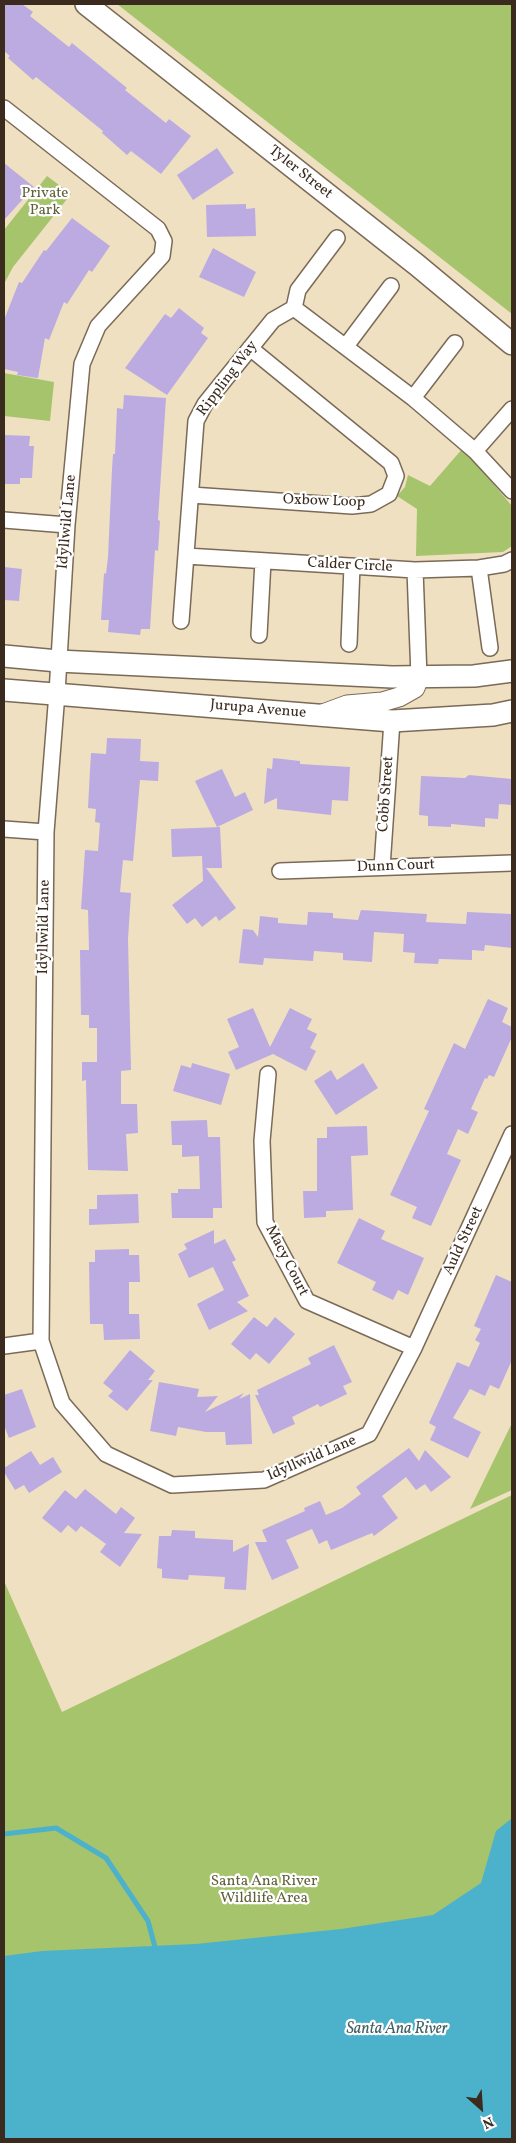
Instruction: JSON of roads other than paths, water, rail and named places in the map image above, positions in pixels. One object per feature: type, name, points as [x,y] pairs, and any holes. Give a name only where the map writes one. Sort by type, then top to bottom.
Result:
[{"type":"main road","name":"Tyler Street","points":[[86,4],[418,265],[512,344]]},
{"type":"main road","points":[[4,656],[58,661],[419,677],[474,676],[512,670]]},
{"type":"main road","name":"Jurupa Avenue","points":[[4,690],[392,721],[493,715],[512,710]]},
{"type":"street","name":"Idyllwild Lane","points":[[4,108],[158,229],[164,241],[162,256],[98,326],[82,364],[67,525],[46,832],[41,1342],[62,1403],[106,1454],[172,1485],[264,1480],[369,1434],[414,1348]]},
{"type":"street","points":[[337,238],[298,290],[294,308],[413,398],[475,451],[512,491]]},
{"type":"street","points":[[346,346],[391,286]]},
{"type":"street","name":"Rippling Way","points":[[181,621],[196,421],[205,404],[273,320],[294,308]]},
{"type":"street","points":[[413,398],[455,344]]},
{"type":"street","name":"Oxbow Loop","points":[[191,495],[352,506],[371,504],[390,494],[396,476],[391,463],[250,348]]},
{"type":"street","points":[[475,451],[512,409]]},
{"type":"street","points":[[4,520],[67,525]]},
{"type":"street","name":"Calder Circle","points":[[186,556],[416,570],[480,568],[504,564],[512,560]]},
{"type":"street","points":[[259,635],[263,561]]},
{"type":"street","points":[[349,644],[352,566]]},
{"type":"street","points":[[480,568],[490,648]]},
{"type":"street","points":[[319,715],[347,705],[382,702],[399,697],[415,688],[419,677],[416,570]]},
{"type":"street","name":"Cobb Street","points":[[382,868],[392,721]]},
{"type":"street","points":[[4,829],[46,832]]},
{"type":"street","name":"Dunn Court","points":[[280,871],[512,863]]},
{"type":"street","name":"Macy Court","points":[[268,1074],[262,1141],[266,1222],[307,1301],[414,1348]]},
{"type":"street","name":"Auld Street","points":[[414,1348],[512,1134]]},
{"type":"street","points":[[4,1346],[41,1342]]},
{"type":"water","name":"Santa Ana River","points":[[512,1818],[512,2139],[4,2139],[4,1956],[42,1951],[196,1944],[341,1929],[433,1915],[481,1883],[496,1831]]},
{"type":"waterway","points":[[4,1834],[56,1828],[106,1858],[148,1921],[156,1951]]},
{"type":"park label","name":"Private Park","points":[[45,202]]},
{"type":"park label","name":"Santa Ana River Wildlife Area","points":[[264,1890]]}]
